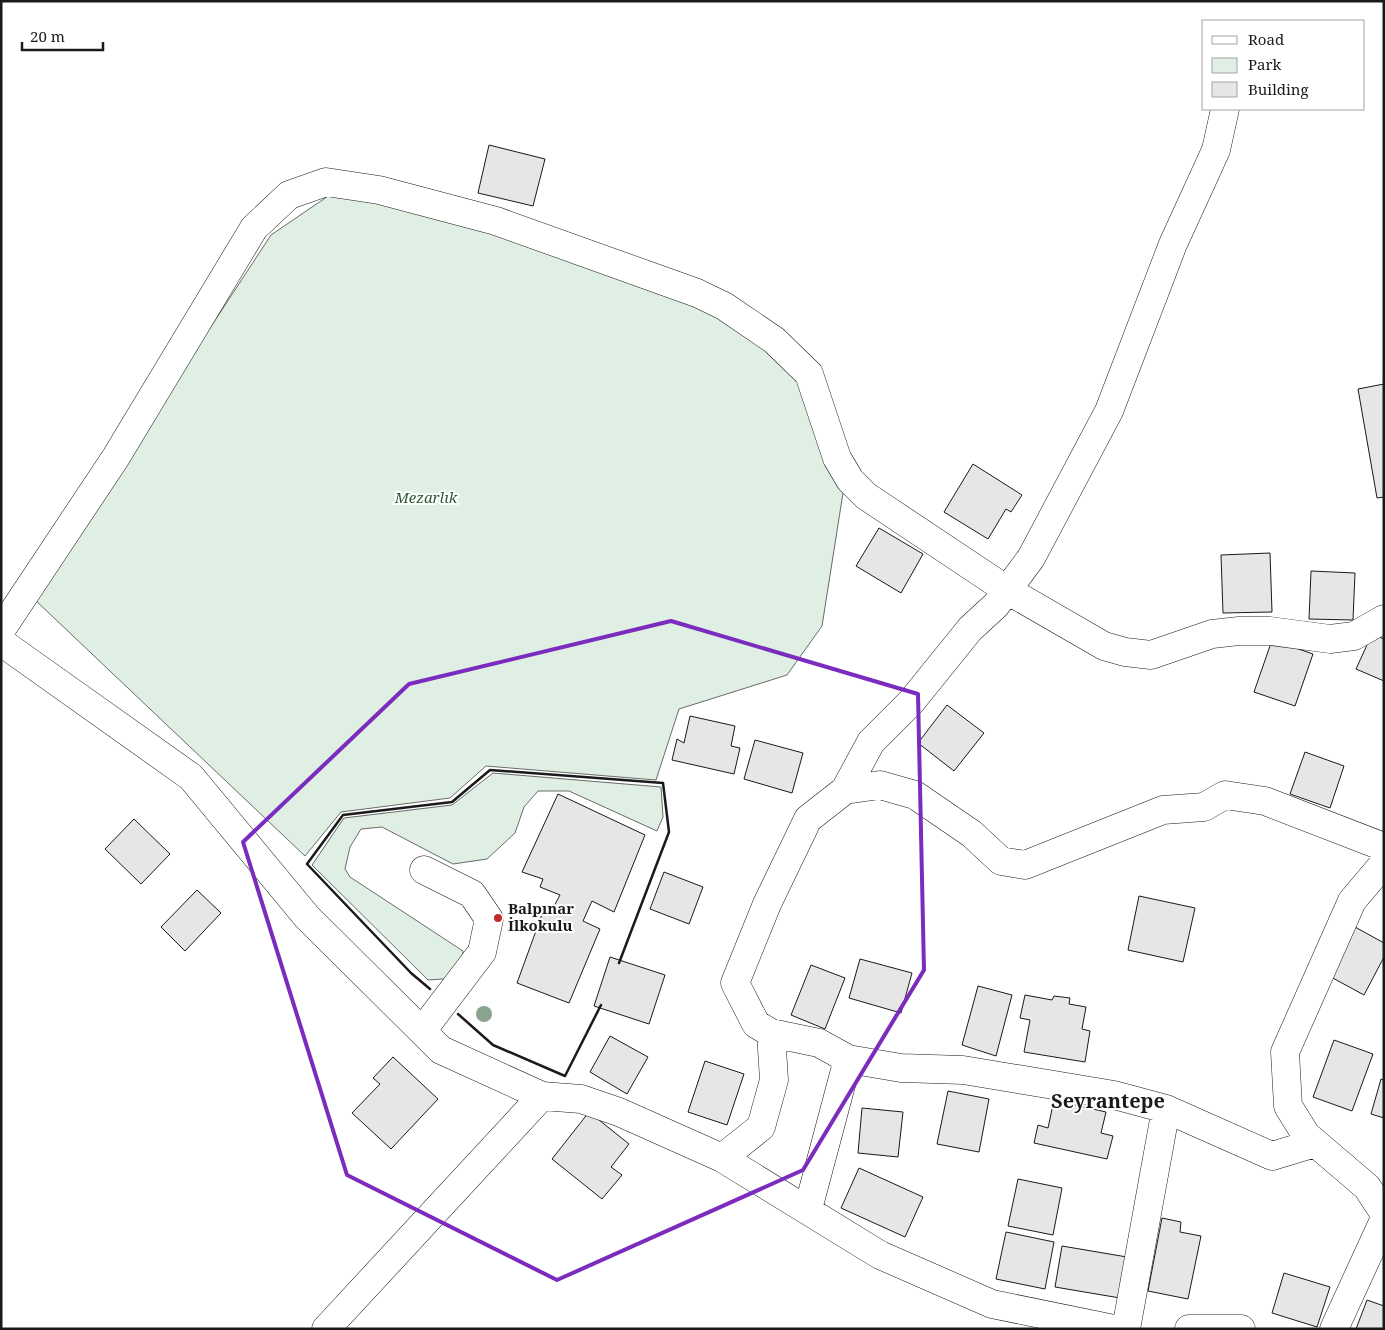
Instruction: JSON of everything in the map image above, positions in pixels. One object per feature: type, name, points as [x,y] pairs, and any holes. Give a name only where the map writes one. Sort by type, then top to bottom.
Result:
[{"type":"street","points":[[1225,110],[1216,150],[1173,244],[1109,411],[1031,558],[996,605],[970,629],[911,702],[871,742],[845,790],[808,819],[767,904],[735,984],[756,1024],[771,1033],[818,1043],[848,1059],[901,1068],[963,1070],[1114,1094],[1166,1109],[1272,1156],[1316,1143]]},
{"type":"street","points":[[1,630],[116,457],[254,228],[289,195],[326,182],[379,190],[496,221],[697,293],[750,321],[774,340],[809,374],[837,458],[850,480],[866,496],[1007,590],[1104,646],[1125,652],[1151,655],[1212,634],[1239,631],[1270,631],[1330,639],[1354,636],[1384,619]]},
{"type":"street","points":[[1,642],[191,777],[307,917],[441,1050],[542,1096],[581,1099],[619,1112],[722,1158],[808,1209],[880,1255],[992,1304],[1114,1329]]},
{"type":"street","points":[[845,790],[880,786],[915,794],[972,834],[1001,861],[1025,864],[1163,810],[1204,807],[1225,795],[1265,802],[1384,847]]},
{"type":"street","points":[[1384,863],[1352,901],[1285,1052],[1288,1106],[1306,1135],[1367,1187],[1384,1213]]},
{"type":"street","points":[[422,1031],[482,952],[489,919],[472,894],[424,870]]},
{"type":"street","points":[[722,1158],[761,1127],[774,1080],[771,1033]]},
{"type":"street","points":[[808,1209],[848,1059]]},
{"type":"street","points":[[326,1329],[542,1096]]},
{"type":"street","points":[[1126,1329],[1166,1109]]},
{"type":"street","points":[[1334,1329],[1384,1220]]},
{"type":"street","points":[[1189,1329],[1242,1329]]},
{"type":"highlighted area","points":[[671,621],[918,694],[924,970],[803,1170],[557,1280],[347,1175],[243,842],[409,684]]},
{"type":"green space","name":"Mezarlık","points":[[337,190],[415,201],[727,318],[801,366],[843,493],[822,626],[787,675],[679,709],[656,780],[486,766],[450,798],[341,812],[305,856],[33,598],[271,235]]},
{"type":"green space","points":[[493,773],[661,787],[663,817],[657,831],[569,791],[538,791],[524,807],[515,833],[487,859],[453,864],[382,827],[361,829],[350,847],[345,869],[350,877],[463,951],[461,970],[456,978],[428,980],[312,865],[344,818],[452,805]]},
{"type":"building","points":[[489,145],[545,159],[533,206],[478,193]]},
{"type":"building","points":[[1384,384],[1384,497],[1377,498],[1358,389]]},
{"type":"building","points":[[973,464],[1022,495],[1011,512],[1006,509],[988,539],[944,512]]},
{"type":"building","points":[[879,528],[923,554],[901,593],[856,566]]},
{"type":"building","points":[[1270,553],[1272,612],[1223,613],[1221,555]]},
{"type":"building","points":[[1311,571],[1355,573],[1353,620],[1309,619]]},
{"type":"building","points":[[1372,634],[1384,639],[1384,681],[1356,669]]},
{"type":"building","points":[[1272,640],[1313,654],[1295,706],[1254,692]]},
{"type":"building","points":[[947,705],[984,733],[954,771],[918,743]]},
{"type":"building","points":[[690,716],[735,726],[731,746],[740,748],[734,774],[672,760],[677,739],[684,743]]},
{"type":"building","points":[[755,740],[803,753],[792,793],[744,779]]},
{"type":"building","points":[[1305,752],[1344,766],[1330,808],[1290,794]]},
{"type":"building","points":[[558,794],[645,835],[614,912],[592,901],[583,921],[600,929],[569,1003],[517,983],[545,906],[553,908],[560,895],[540,887],[543,879],[522,872]]},
{"type":"building","points":[[134,819],[170,854],[141,884],[105,849]]},
{"type":"building","points":[[664,872],[703,887],[689,924],[650,909]]},
{"type":"building","points":[[197,890],[221,913],[185,951],[161,927]]},
{"type":"building","points":[[1139,896],[1195,908],[1183,962],[1128,950]]},
{"type":"building","points":[[1355,927],[1384,943],[1384,957],[1364,995],[1329,976]]},
{"type":"building","points":[[610,957],[665,975],[649,1024],[594,1006]]},
{"type":"building","points":[[860,959],[912,973],[901,1013],[849,998]]},
{"type":"building","points":[[811,965],[845,978],[825,1029],[791,1015]]},
{"type":"building","points":[[978,986],[1012,995],[996,1056],[962,1045]]},
{"type":"building","points":[[1025,995],[1052,1000],[1054,996],[1070,998],[1069,1004],[1086,1007],[1082,1029],[1090,1031],[1085,1062],[1024,1052],[1030,1020],[1020,1018]]},
{"type":"building","points":[[610,1036],[648,1057],[627,1094],[590,1072]]},
{"type":"building","points":[[1334,1040],[1373,1054],[1352,1111],[1313,1097]]},
{"type":"building","points":[[393,1057],[438,1099],[391,1149],[352,1113],[380,1084],[373,1078]]},
{"type":"building","points":[[705,1061],[744,1074],[727,1125],[688,1112]]},
{"type":"building","points":[[1381,1079],[1384,1080],[1384,1118],[1371,1114]]},
{"type":"building","points":[[948,1091],[989,1099],[979,1152],[937,1144]]},
{"type":"building","points":[[1054,1100],[1106,1112],[1101,1133],[1113,1136],[1107,1159],[1034,1143],[1038,1125],[1048,1128]]},
{"type":"building","points":[[862,1108],[903,1112],[898,1157],[858,1153]]},
{"type":"building","points":[[589,1112],[629,1144],[611,1167],[622,1175],[602,1199],[552,1159]]},
{"type":"building","points":[[859,1168],[923,1197],[905,1237],[841,1208]]},
{"type":"building","points":[[1018,1179],[1062,1188],[1053,1235],[1008,1226]]},
{"type":"building","points":[[1162,1218],[1181,1222],[1180,1232],[1201,1236],[1188,1299],[1148,1291]]},
{"type":"building","points":[[1006,1232],[1054,1242],[1045,1289],[996,1279]]},
{"type":"building","points":[[1062,1246],[1127,1257],[1120,1298],[1055,1287]]},
{"type":"building","points":[[1284,1273],[1330,1287],[1317,1327],[1272,1313]]},
{"type":"building","points":[[1367,1300],[1384,1306],[1384,1329],[1356,1329]]},
{"type":"wall","points":[[430,989],[411,973],[307,864],[343,815],[452,802],[490,770],[663,783],[669,832],[619,963]]},
{"type":"wall","points":[[458,1014],[493,1045],[565,1076],[601,1005]]},
{"type":"place","name":"Balpınar İlkokulu","points":[[498,918]]},
{"type":"district","name":"Seyrantepe","points":[[1108,1101]]}]
